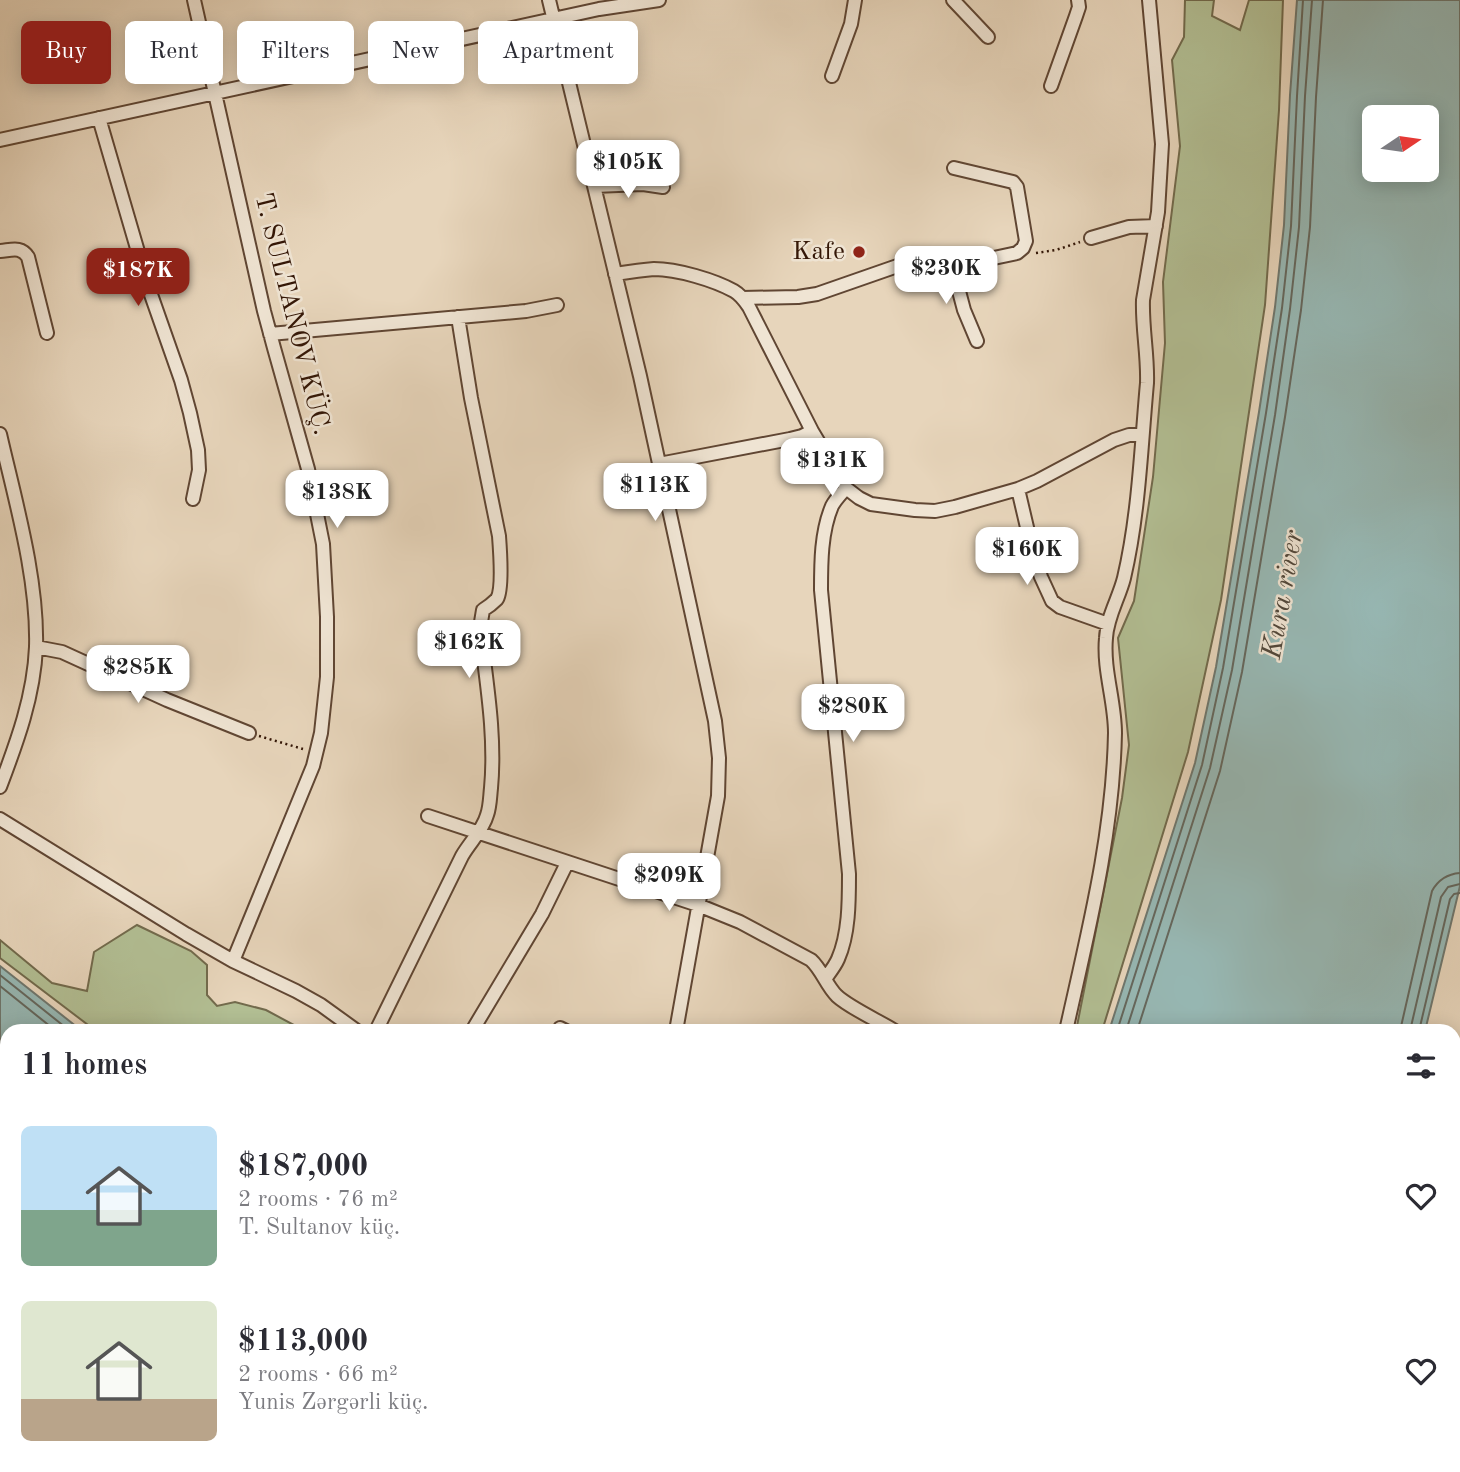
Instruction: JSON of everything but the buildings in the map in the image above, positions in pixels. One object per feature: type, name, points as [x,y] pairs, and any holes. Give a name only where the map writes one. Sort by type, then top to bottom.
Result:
[{"type":"street","name":"T. SULTANOV KÜÇ.","points":[[194,0],[270,334],[309,469],[323,544],[327,617],[327,677],[317,753],[233,961]]},
{"type":"street","points":[[549,0],[659,464],[715,721],[719,758],[718,796],[677,1024]]},
{"type":"street","points":[[0,140],[554,19],[659,0]]},
{"type":"street","points":[[832,76],[851,24],[855,0]]},
{"type":"street","points":[[953,0],[988,37]]},
{"type":"street","points":[[1051,86],[1079,7],[1078,0]]},
{"type":"street","points":[[1068,1024],[1098,889],[1110,811],[1115,732],[1106,647],[1108,624],[1124,578],[1137,494],[1142,435],[1147,365],[1142,314],[1156,226],[1162,144],[1149,0]]},
{"type":"street","points":[[99,118],[148,286],[190,413],[198,450],[199,470],[193,499]]},
{"type":"street","points":[[742,298],[817,294],[919,260],[989,259],[1017,253],[1026,241],[1017,187],[1013,183],[954,167]]},
{"type":"street","points":[[594,186],[643,184],[663,187]]},
{"type":"street","points":[[1091,238],[1129,227],[1156,226]]},
{"type":"street","points":[[0,251],[18,249],[24,251],[28,257],[47,333]]},
{"type":"street","points":[[951,261],[964,310],[977,341]]},
{"type":"street","points":[[615,274],[654,269],[674,271],[696,276],[735,291],[749,307],[812,431],[846,488],[870,504],[935,511],[1018,489],[1114,440],[1129,435],[1142,435]]},
{"type":"street","points":[[270,334],[526,311],[557,305]]},
{"type":"street","points":[[379,1024],[462,856],[488,814],[493,769],[480,628],[483,610],[499,595],[501,559],[458,317]]},
{"type":"street","points":[[659,464],[790,439],[812,431]]},
{"type":"street","points":[[0,437],[20,523],[33,596],[36,647],[30,695],[20,733],[0,787]]},
{"type":"street","points":[[825,979],[837,962],[841,949],[849,874],[821,590],[821,558],[827,521],[833,504],[846,488]]},
{"type":"street","points":[[1018,489],[1033,553],[1052,601],[1060,607],[1108,624]]},
{"type":"street","points":[[36,647],[62,652],[167,700],[249,733]]},
{"type":"street","points":[[428,816],[698,905],[740,922],[811,960],[840,999],[883,1024]]},
{"type":"street","points":[[0,819],[186,934],[313,1001],[347,1024]]},
{"type":"street","points":[[476,1024],[542,914],[567,863]]},
{"type":"path","points":[[1023,248],[1032,253],[1041,253],[1091,238]]},
{"type":"path","points":[[249,733],[317,753]]},
{"type":"green space","points":[[1185,0],[1214,0],[1212,16],[1240,30],[1249,0],[1283,0],[1279,110],[1265,305],[1221,600],[1188,752],[1104,1024],[1077,1024],[1122,798],[1129,745],[1118,638],[1134,601],[1153,477],[1165,343],[1163,282],[1180,146],[1172,60],[1184,37]]},
{"type":"green space","points":[[137,925],[191,951],[207,965],[207,995],[217,1006],[235,1002],[266,1010],[292,1024],[87,1024],[0,958],[0,940],[52,983],[87,991],[94,952]]},
{"type":"water","name":"Kura river","points":[[1297,0],[1460,0],[1460,886],[1427,1024],[1111,1024],[1195,763],[1216,667],[1275,307],[1284,225]]},
{"type":"water","points":[[0,966],[73,1024],[0,1024]]},
{"type":"place","name":"Kafe","points":[[859,252]]}]
